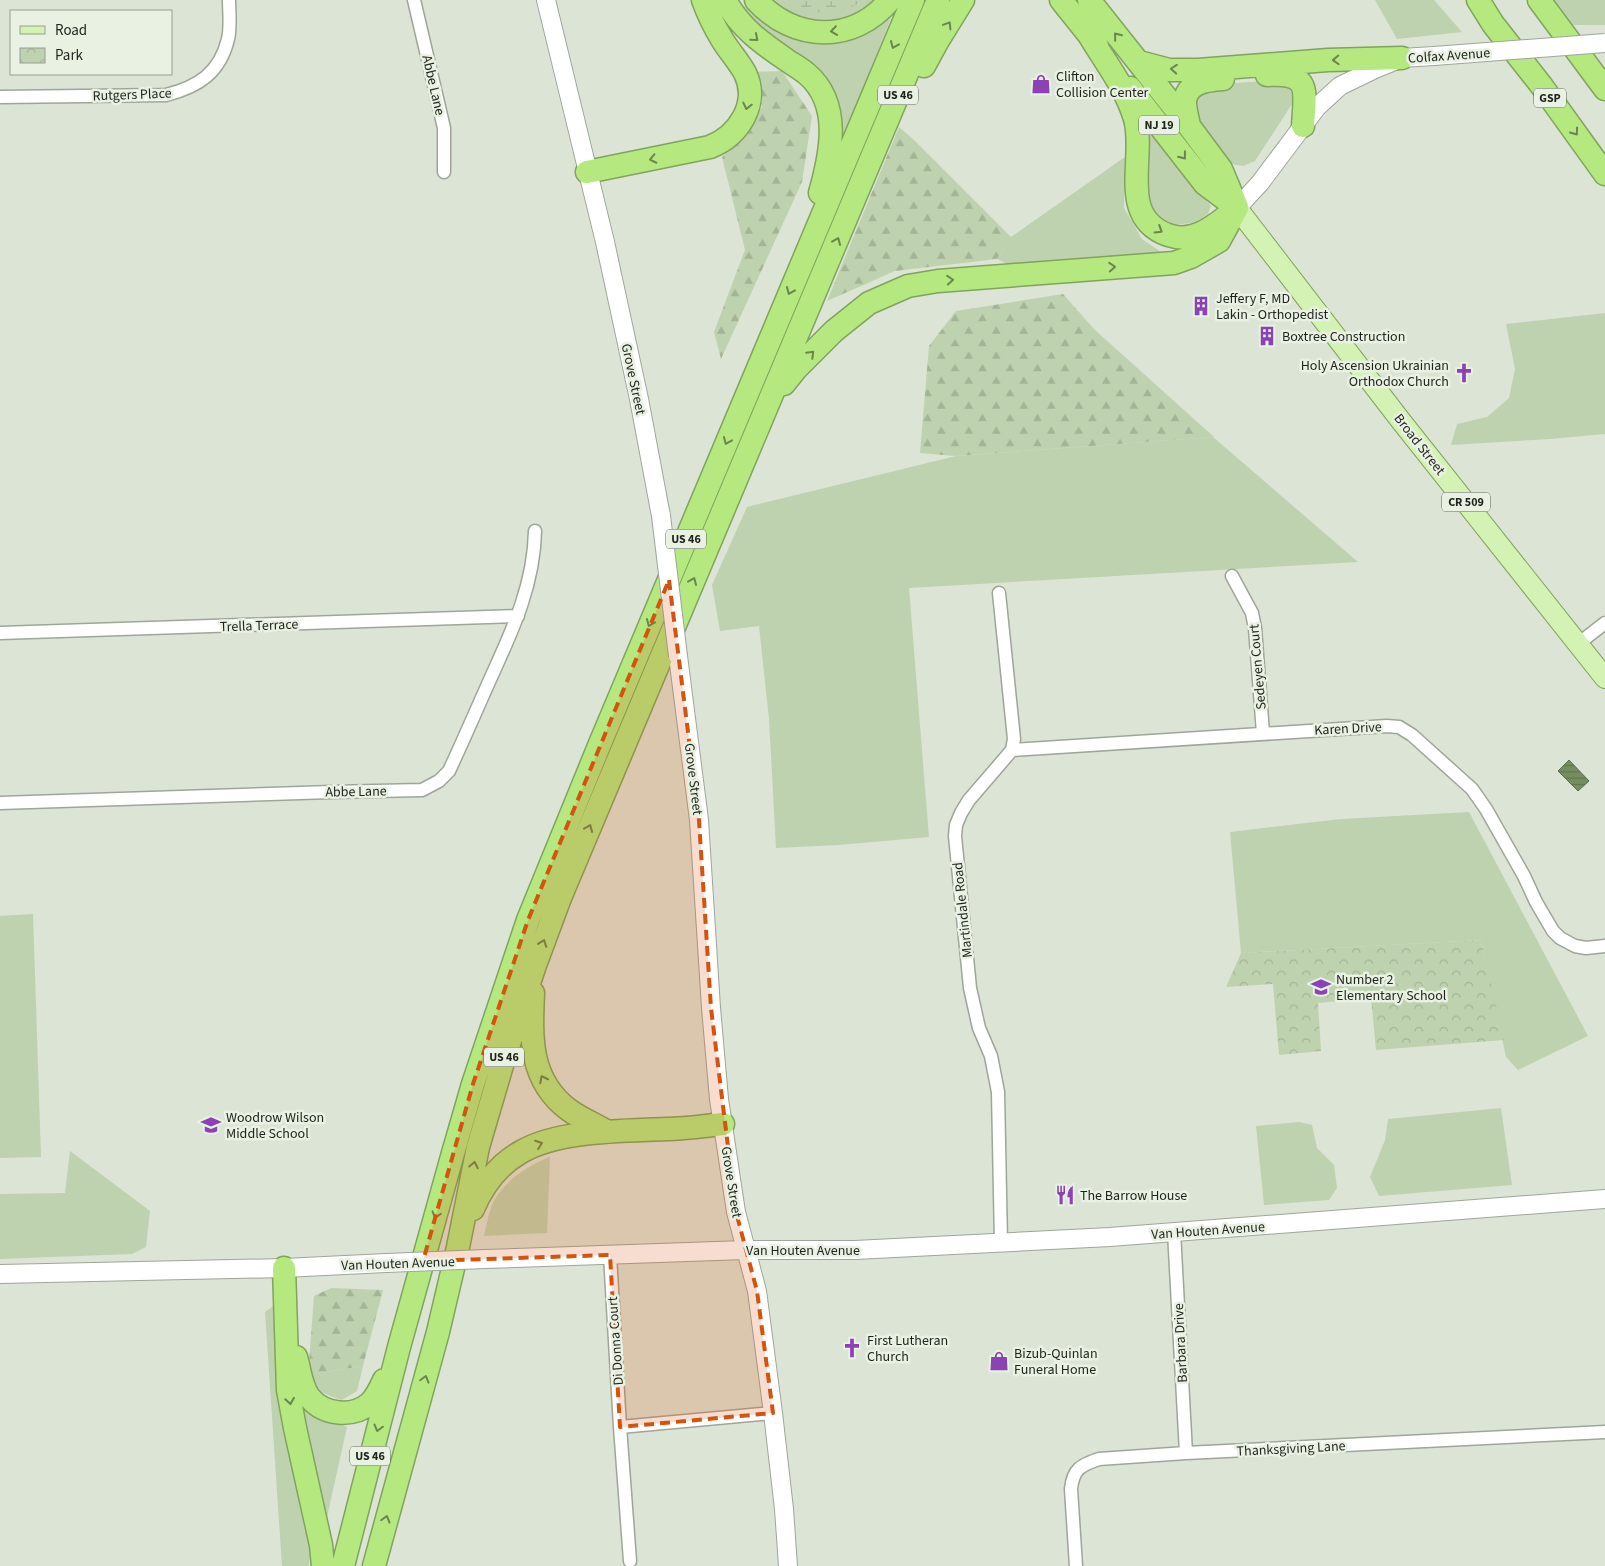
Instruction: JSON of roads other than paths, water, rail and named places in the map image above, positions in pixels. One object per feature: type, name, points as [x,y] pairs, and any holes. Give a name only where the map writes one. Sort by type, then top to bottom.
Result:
[{"type":"highway","points":[[587,172],[710,147],[727,138],[740,125],[748,105],[749,94],[745,73],[723,41],[703,0]]},
{"type":"highway","points":[[725,0],[738,21],[756,39],[808,74],[828,105],[832,128],[823,183],[799,269]]},
{"type":"highway","points":[[756,0],[776,18],[788,25],[808,31],[828,32],[855,26],[866,21],[890,0]]},
{"type":"highway","name":"US 46","points":[[343,1566],[399,1347],[471,1093],[528,920],[598,746],[913,0]]},
{"type":"highway","name":"US 46","points":[[374,1566],[438,1332],[458,1247],[478,1147],[503,1062],[534,968],[563,890],[938,0]]},
{"type":"highway","points":[[858,191],[937,42],[963,0]]},
{"type":"highway","name":"NJ 19","points":[[1061,0],[1205,184],[1237,208]]},
{"type":"highway","points":[[1469,0],[1493,24]]},
{"type":"highway","name":"GSP","points":[[1478,0],[1493,24],[1541,85],[1605,174]]},
{"type":"highway","points":[[1539,0],[1605,89]]},
{"type":"highway","name":"NJ 19","points":[[1092,3],[1221,169],[1237,208]]},
{"type":"highway","points":[[1089,35],[1121,88],[1135,120],[1138,136],[1137,199],[1143,215],[1149,223],[1163,233],[1173,236],[1193,237],[1211,229],[1237,208]]},
{"type":"highway","points":[[1138,62],[1169,70],[1198,70],[1328,60],[1402,58]]},
{"type":"highway","points":[[1189,126],[1185,101],[1188,93],[1198,83],[1206,80],[1279,74],[1296,78],[1305,90],[1303,126]]},
{"type":"highway","points":[[768,405],[796,369],[834,331],[869,303],[908,286],[948,280],[1174,263],[1191,257],[1219,241],[1237,208]]},
{"type":"highway","points":[[534,968],[532,1032],[536,1064],[544,1083],[554,1098],[570,1111],[606,1131]]},
{"type":"highway","points":[[458,1247],[480,1194],[488,1181],[521,1151],[551,1140],[606,1131],[684,1129],[723,1124]]},
{"type":"highway","points":[[284,1268],[288,1390],[313,1508],[323,1566]]},
{"type":"highway","points":[[286,1317],[308,1396],[317,1405],[332,1412],[346,1414],[361,1409],[371,1402],[383,1384],[399,1347]]},
{"type":"main road","name":"Broad Street","points":[[1237,208],[1605,678]]},
{"type":"street","name":"Rutgers Place","points":[[0,97],[166,95],[185,90],[203,80],[222,55],[228,37],[229,0]]},
{"type":"street","name":"Abbe Lane","points":[[414,0],[444,128],[444,172]]},
{"type":"street","name":"Grove Street","points":[[546,0],[605,242],[651,459],[660,516],[699,820],[711,1008],[723,1124],[736,1212],[757,1291],[773,1414],[788,1566]]},
{"type":"street","name":"Colfax Avenue","points":[[1237,208],[1260,183],[1318,107],[1340,86],[1375,69],[1402,58],[1605,43]]},
{"type":"street","name":"Abbe Lane","points":[[0,803],[422,790],[439,781],[449,771],[518,616],[530,579],[535,552],[535,531]]},
{"type":"street","name":"Sedeyen Court","points":[[1232,576],[1252,613],[1255,628],[1263,733]]},
{"type":"street","points":[[999,592],[1014,739],[1012,750]]},
{"type":"street","name":"Trella Terrace","points":[[0,633],[518,616]]},
{"type":"street","points":[[1578,644],[1605,623]]},
{"type":"street","name":"Karen Drive","points":[[1012,750],[1263,733],[1387,726],[1399,727],[1412,734],[1472,789],[1486,809],[1553,931],[1560,938],[1576,946],[1586,948],[1605,946]]},
{"type":"street","name":"Martindale Road","points":[[1001,1243],[998,1092],[991,1056],[979,1028],[970,988],[955,836],[956,825],[969,800],[1012,750]]},
{"type":"street","name":"Van Houten Avenue","points":[[0,1274],[284,1268],[745,1250],[855,1250],[1110,1237],[1605,1199]]},
{"type":"street","name":"Barbara Drive","points":[[1174,1232],[1186,1453]]},
{"type":"street","name":"Di Donna Court","points":[[610,1255],[630,1561]]},
{"type":"street","points":[[620,1427],[773,1414]]},
{"type":"street","name":"Thanksgiving Lane","points":[[1076,1566],[1072,1480],[1080,1468],[1099,1459],[1605,1432]]},
{"type":"place","name":"Clifton Collision Center","points":[[1041,84]]},
{"type":"place","name":"Jeffery F, MD Lakin - Orthopedist","points":[[1201,306]]},
{"type":"place","name":"Boxtree Construction","points":[[1267,336]]},
{"type":"place","name":"Holy Ascension Ukrainian Orthodox Church","points":[[1464,373]]},
{"type":"place","name":"Number 2 Elementary School","points":[[1321,987]]},
{"type":"place","name":"Woodrow Wilson Middle School","points":[[211,1125]]},
{"type":"place","name":"The Barrow House","points":[[1065,1195]]},
{"type":"place","name":"First Lutheran Church","points":[[852,1348]]},
{"type":"place","name":"Bizub-Quinlan Funeral Home","points":[[999,1361]]}]
